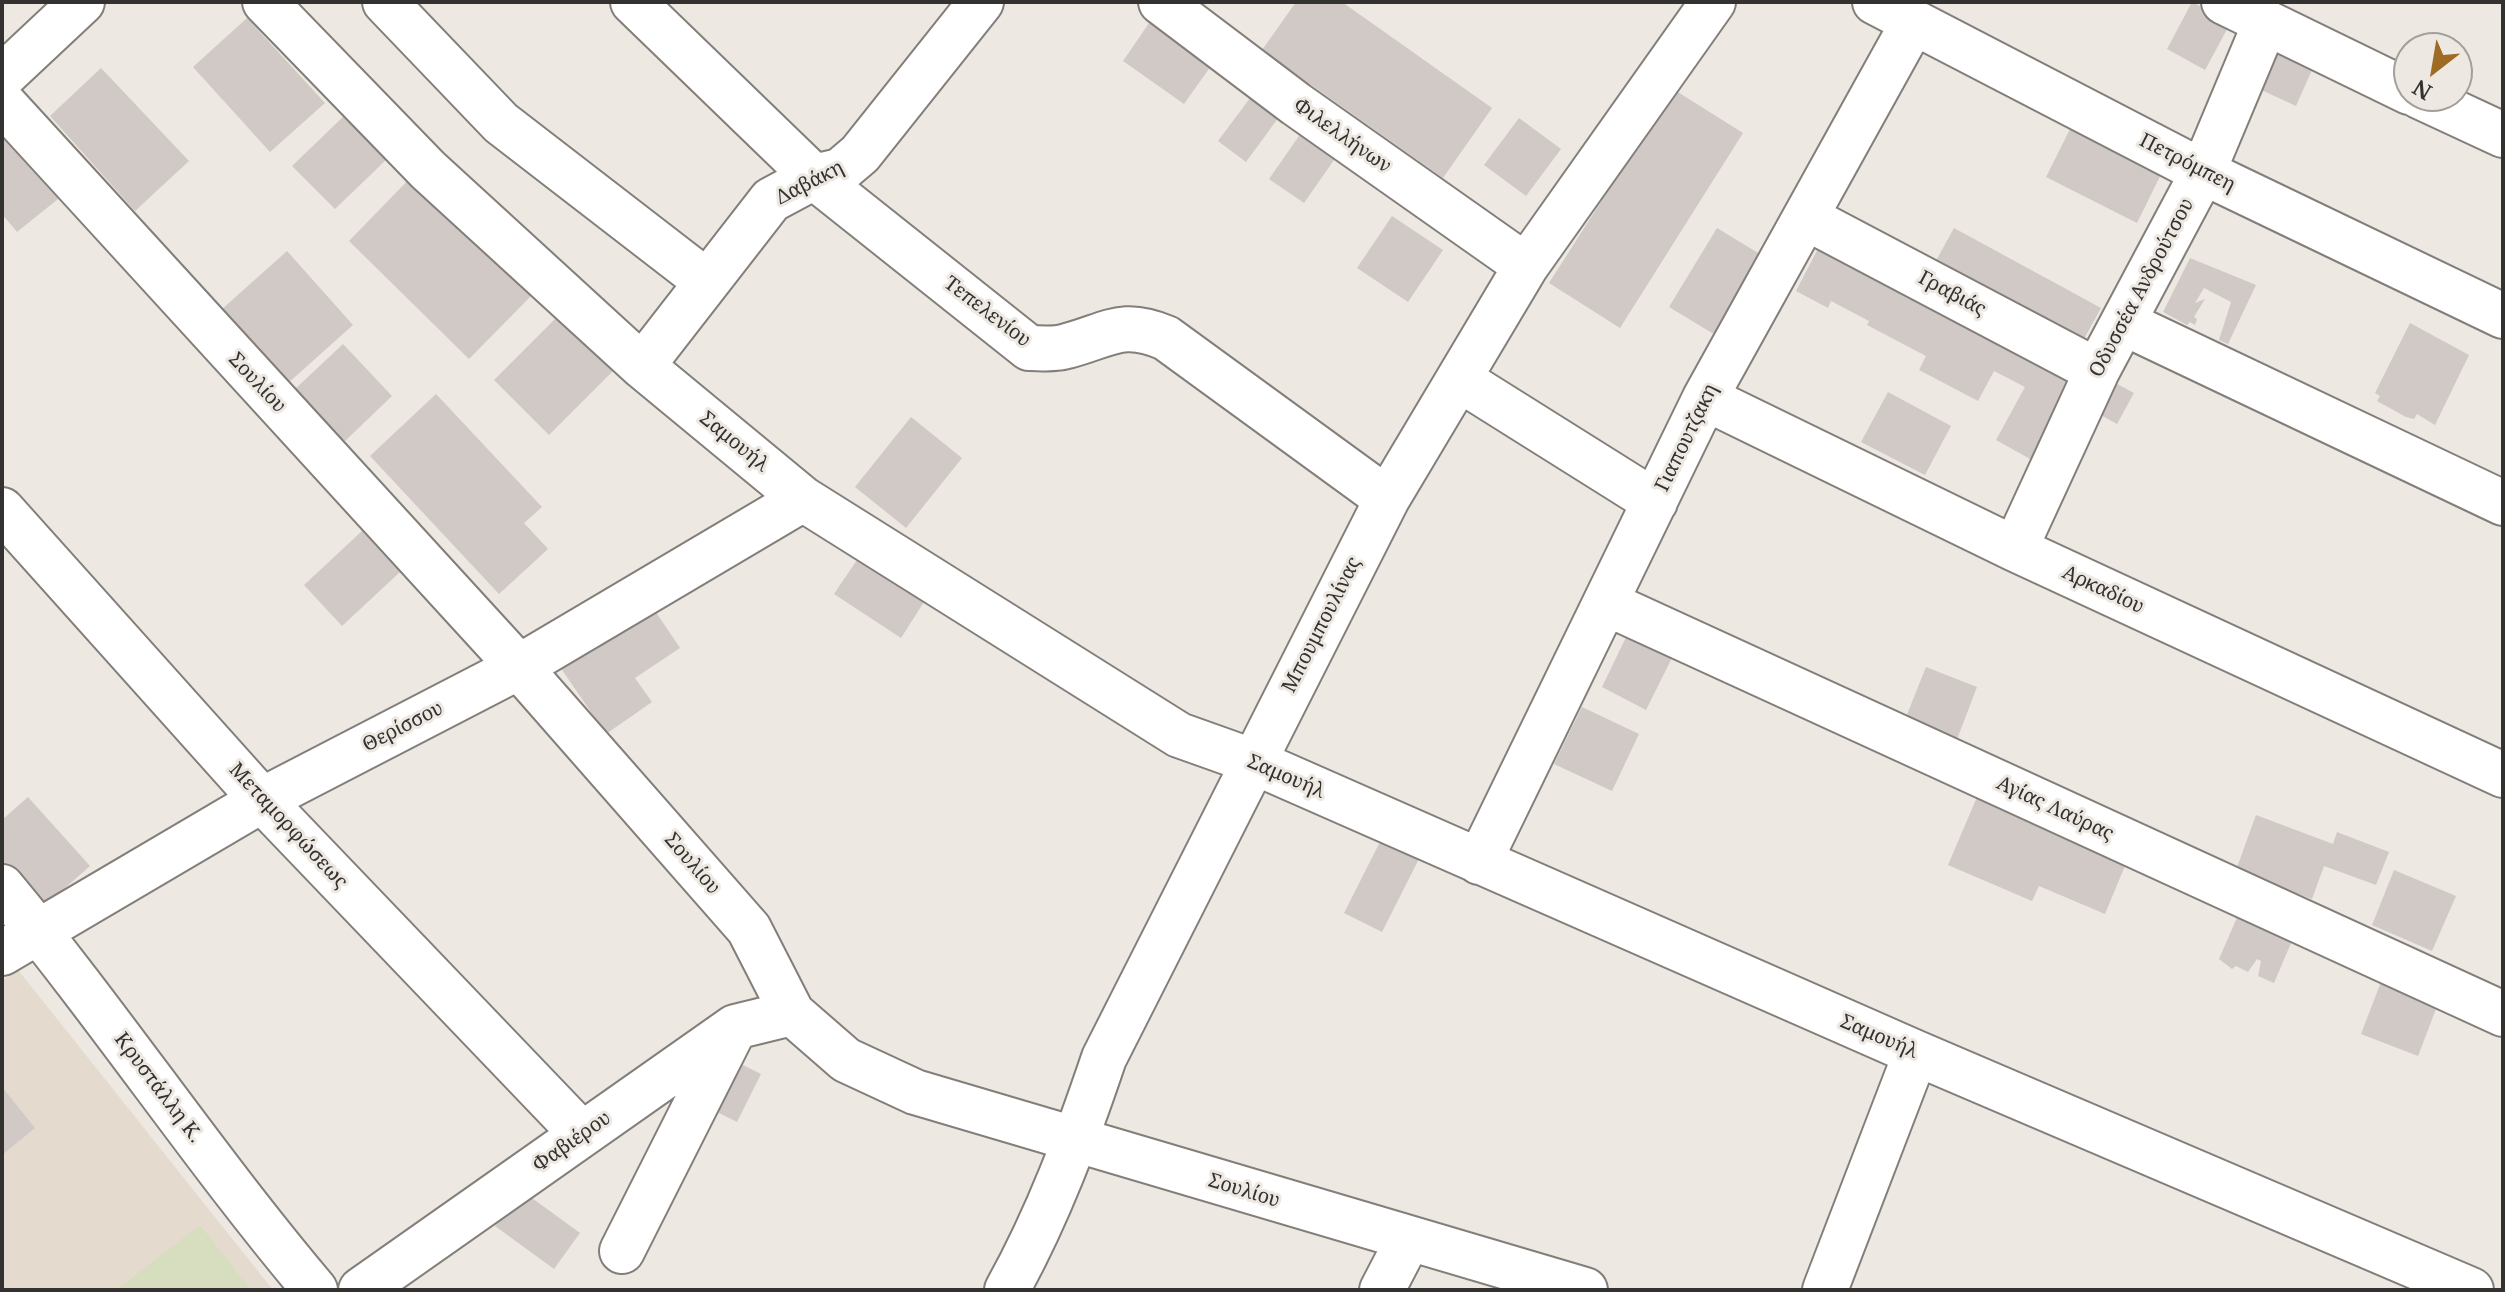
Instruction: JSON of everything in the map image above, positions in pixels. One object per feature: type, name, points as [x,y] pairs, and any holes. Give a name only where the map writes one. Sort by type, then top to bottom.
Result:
[{"type":"street","points":[[2,77],[82,2]]},
{"type":"street","name":"Σαμουήλ","points":[[265,2],[428,170],[642,366],[803,499],[1179,735],[1252,761],[1916,1053],[2471,1290]]},
{"type":"street","points":[[385,2],[501,123],[707,282]]},
{"type":"street","name":"Τεπελενίου","points":[[633,2],[814,177],[1029,348],[1064,348],[1104,333],[1139,327],[1166,338],[1387,499]]},
{"type":"street","name":"Δαβάκη","points":[[642,366],[771,200],[814,177],[840,171],[860,154],[981,2]]},
{"type":"street","name":"Φιλελλήνων","points":[[1161,2],[1296,104],[1526,266]]},
{"type":"street","name":"Μπουμπουλίνας","points":[[1007,1290],[1030,1249],[1076,1141],[1104,1058],[1387,499],[1526,266],[1713,2]]},
{"type":"street","name":"Πετρόμπεη","points":[[1875,2],[2203,172],[2503,316]]},
{"type":"street","points":[[2224,2],[2393,84]]},
{"type":"street","name":"Γιαπουτζακη","points":[[1479,862],[1705,398],[1913,23]]},
{"type":"street","name":"Οδυσσέα Ανδρούτσου","points":[[2015,549],[2097,371],[2203,172],[2265,24]]},
{"type":"street","name":"Σουλίου","points":[[2,102],[519,667],[749,929],[792,1013],[846,1060],[915,1092],[1585,1290]]},
{"type":"street","points":[[2453,112],[2503,135]]},
{"type":"street","name":"Γραβιάς","points":[[1807,218],[2097,371]]},
{"type":"street","points":[[2124,323],[2503,503]]},
{"type":"street","points":[[1459,379],[1655,502]]},
{"type":"street","name":"Αρκαδίου","points":[[1705,398],[2015,549],[2503,775]]},
{"type":"street","name":"Θερίσσου","points":[[2,953],[38,929],[262,800],[519,667],[803,499]]},
{"type":"street","name":"Μεταμορφώσεως","points":[[2,510],[262,800],[582,1134]]},
{"type":"street","name":"Αγίας Λαύρας","points":[[1606,603],[2503,1014]]},
{"type":"street","name":"Κρυστάλλη Κ.","points":[[2,887],[38,929],[265,1232],[315,1290]]},
{"type":"street","name":"Φαβιέρου","points":[[361,1290],[735,1027],[792,1013]]},
{"type":"street","points":[[622,1251],[735,1027]]},
{"type":"street","points":[[1825,1290],[1916,1053]]},
{"type":"street","points":[[1382,1290],[1408,1240]]},
{"type":"shaded area","points":[[18,970],[273,1290],[2,1290],[2,980]]},
{"type":"green space","points":[[200,1225],[251,1290],[116,1290]]},
{"type":"building","points":[[1296,2],[1342,2],[1492,108],[1443,178],[1262,50]]},
{"type":"building","points":[[2192,2],[2231,22],[2205,70],[2167,49]]},
{"type":"building","points":[[1156,13],[1218,56],[1184,104],[1123,61]]},
{"type":"building","points":[[247,18],[325,103],[270,152],[193,67]]},
{"type":"building","points":[[2281,37],[2319,54],[2296,106],[2257,88]]},
{"type":"building","points":[[101,68],[189,161],[135,211],[50,116]]},
{"type":"building","points":[[1259,86],[1287,106],[1246,162],[1218,141]]},
{"type":"building","points":[[1673,89],[1743,133],[1620,328],[1549,283]]},
{"type":"building","points":[[2079,111],[2170,156],[2137,223],[2046,177]]},
{"type":"building","points":[[345,115],[387,159],[335,209],[292,166]]},
{"type":"building","points":[[1519,118],[1561,149],[1526,196],[1484,165]]},
{"type":"building","points":[[2,121],[63,195],[17,232],[2,214]]},
{"type":"building","points":[[1308,123],[1343,147],[1304,203],[1269,179]]},
{"type":"building","points":[[416,172],[537,290],[469,359],[349,241]]},
{"type":"building","points":[[1392,216],[1443,250],[1408,302],[1357,268]]},
{"type":"building","points":[[1717,228],[1763,256],[1722,339],[1669,307]]},
{"type":"building","points":[[1954,228],[2101,308],[2079,348],[1932,268]]},
{"type":"building","points":[[1824,237],[2078,374],[2032,460],[1996,440],[2025,387],[1994,371],[1978,401],[1919,370],[1926,356],[1867,325],[1869,321],[1831,301],[1828,308],[1796,291]]},
{"type":"building","points":[[287,251],[353,325],[287,384],[221,310]]},
{"type":"building","points":[[2190,258],[2256,285],[2228,344],[2219,340],[2231,302],[2204,288],[2195,303],[2205,299],[2194,317],[2197,319],[2195,325],[2190,322],[2187,325],[2163,312]]},
{"type":"building","points":[[567,307],[622,362],[549,435],[494,380]]},
{"type":"building","points":[[2410,323],[2469,355],[2435,425],[2417,414],[2414,419],[2406,417],[2377,401],[2380,396],[2375,393]]},
{"type":"building","points":[[343,344],[392,396],[344,442],[294,390]]},
{"type":"building","points":[[2106,378],[2134,393],[2117,424],[2090,409]]},
{"type":"building","points":[[1888,392],[1951,426],[1925,475],[1861,442]]},
{"type":"building","points":[[436,394],[542,507],[524,523],[548,549],[499,594],[370,456]]},
{"type":"building","points":[[911,417],[962,458],[906,528],[855,487]]},
{"type":"building","points":[[362,531],[400,572],[342,626],[304,585]]},
{"type":"building","points":[[863,551],[929,594],[901,638],[834,594]]},
{"type":"building","points":[[649,602],[680,648],[635,678],[652,702],[606,734],[558,664]]},
{"type":"building","points":[[1627,635],[1672,658],[1646,710],[1602,687]]},
{"type":"building","points":[[1926,667],[1977,687],[1956,742],[1904,722]]},
{"type":"building","points":[[1582,707],[1639,734],[1612,791],[1554,764]]},
{"type":"building","points":[[28,797],[90,866],[41,909],[2,864],[2,820]]},
{"type":"building","points":[[1977,797],[2127,861],[2105,914],[2039,886],[2032,901],[1948,865]]},
{"type":"building","points":[[2256,815],[2333,844],[2337,832],[2389,852],[2376,885],[2324,866],[2312,899],[2236,870]]},
{"type":"building","points":[[1386,830],[1424,849],[1382,932],[1344,913]]},
{"type":"building","points":[[2394,870],[2456,896],[2432,951],[2372,925]]},
{"type":"building","points":[[2242,906],[2294,936],[2274,983],[2258,976],[2261,961],[2257,959],[2248,972],[2236,966],[2232,969],[2219,959]]},
{"type":"building","points":[[2384,974],[2441,996],[2418,1056],[2361,1034]]},
{"type":"building","points":[[729,1058],[761,1074],[737,1122],[705,1106]]},
{"type":"building","points":[[2,1087],[35,1128],[2,1155]]},
{"type":"building","points":[[521,1190],[580,1233],[554,1269],[495,1226]]}]
